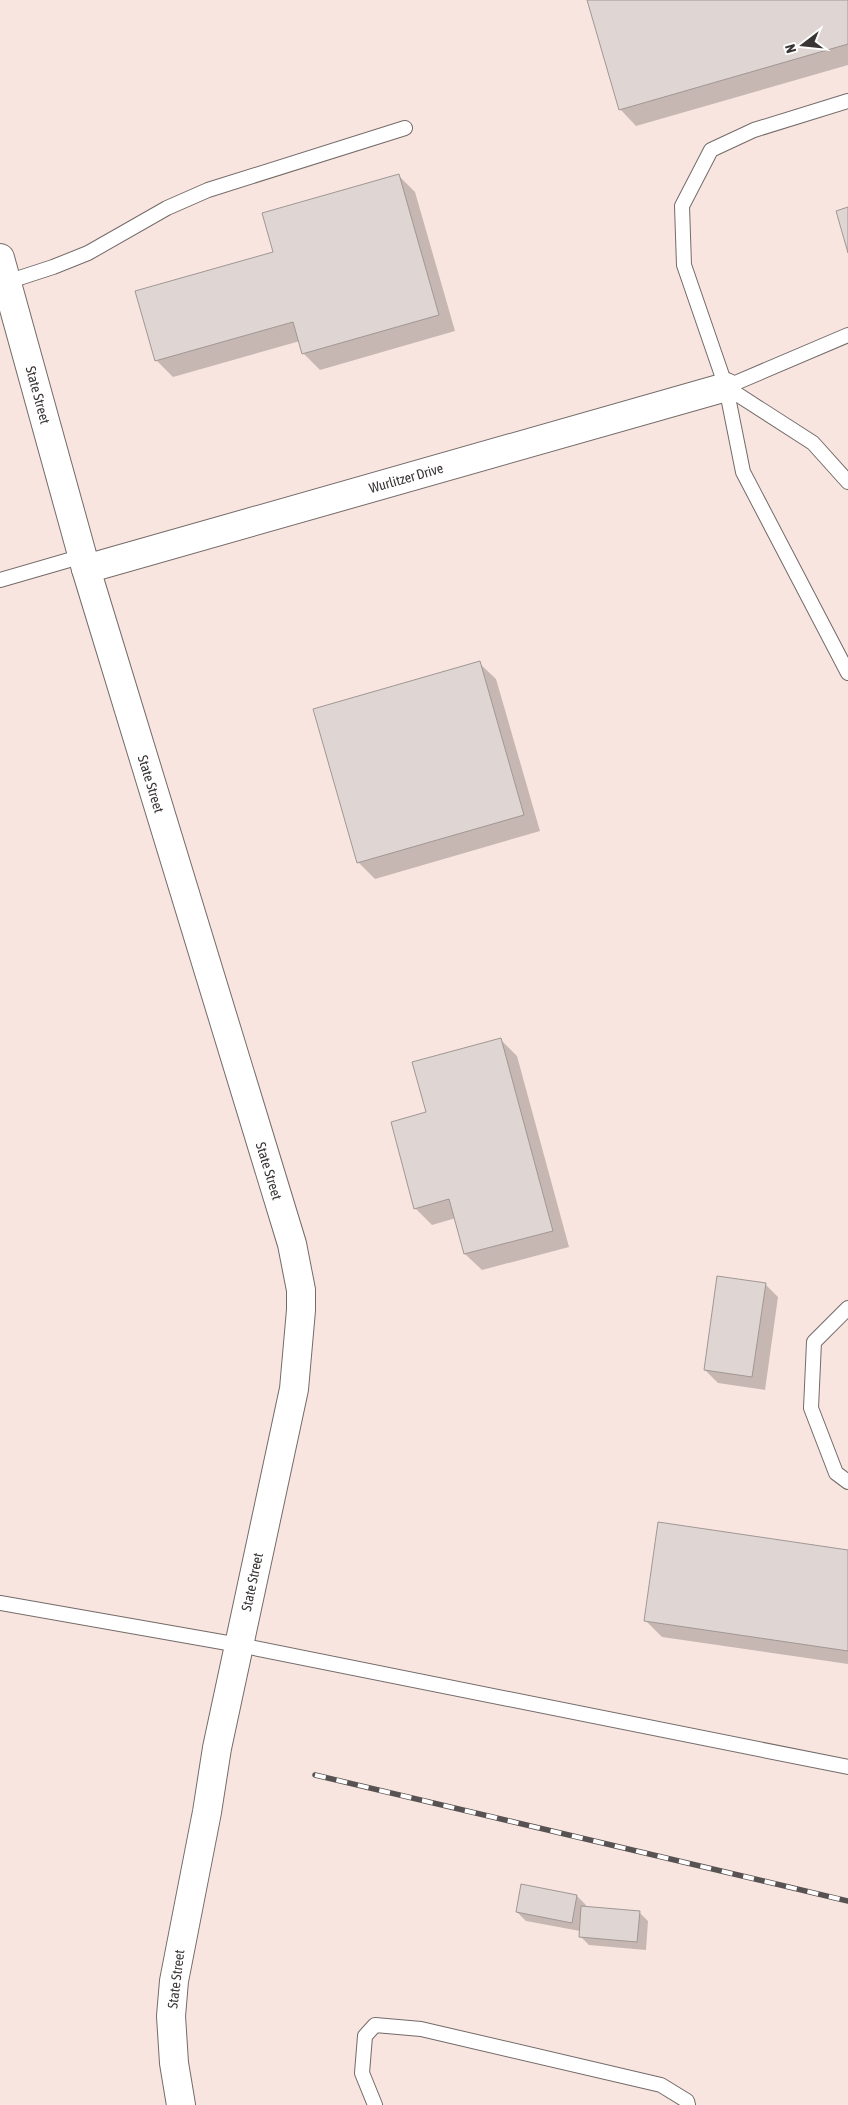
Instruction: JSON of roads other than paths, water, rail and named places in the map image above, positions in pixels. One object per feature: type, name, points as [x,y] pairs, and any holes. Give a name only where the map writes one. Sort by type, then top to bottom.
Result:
[{"type":"street","name":"State Street","points":[[3,270],[84,563],[292,1244],[302,1290],[294,1389],[217,1748],[207,1812],[174,1981],[171,2016],[173,2054],[181,2105]]},
{"type":"street","name":"Wurlitzer Drive","points":[[84,563],[726,387]]},
{"type":"lane","points":[[848,101],[754,130],[711,150],[682,206],[684,265],[726,387],[743,472],[848,673]]},
{"type":"lane","points":[[3,270],[53,267],[88,253],[167,208],[208,190],[405,128]]},
{"type":"lane","points":[[726,387],[848,335]]},
{"type":"lane","points":[[726,387],[813,443],[848,482]]},
{"type":"lane","points":[[0,580],[84,563]]},
{"type":"lane","points":[[848,1308],[814,1342],[811,1408],[836,1473],[848,1482]]},
{"type":"lane","points":[[0,1603],[239,1645],[848,1767]]},
{"type":"lane","points":[[376,2105],[362,2073],[365,2036],[375,2025],[421,2029],[661,2086],[687,2101],[688,2105]]},
{"type":"railway","points":[[315,1775],[848,1901]]}]
